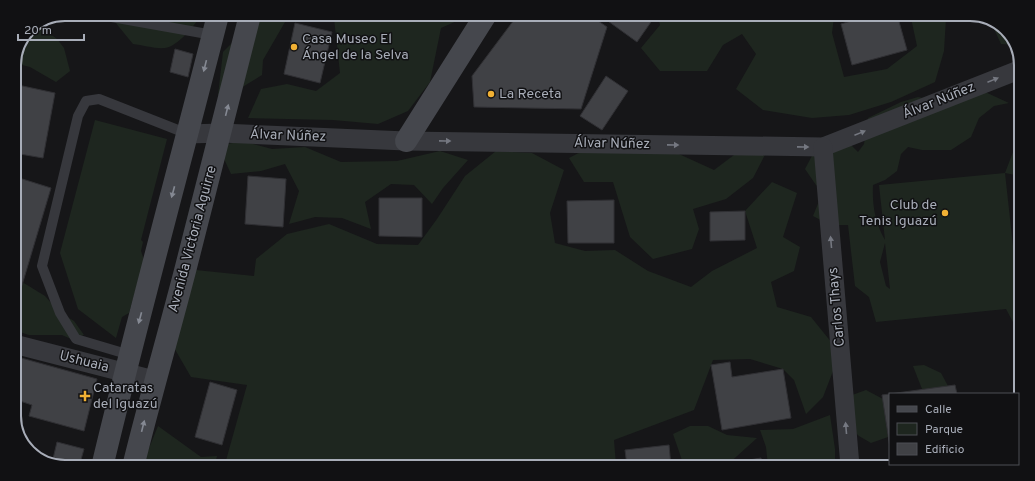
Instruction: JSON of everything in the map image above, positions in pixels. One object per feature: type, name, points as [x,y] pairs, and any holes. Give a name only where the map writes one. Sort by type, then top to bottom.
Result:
[{"type":"main road","name":"Avenida Victoria Aguirre","points":[[135,460],[154,380],[186,269],[249,21]]},
{"type":"main road","points":[[406,140],[482,21]]},
{"type":"main road","points":[[104,460],[127,364],[188,134],[215,25]]},
{"type":"street","name":"Álvar Núñez","points":[[188,134],[221,133],[406,140],[824,148],[1014,71]]},
{"type":"street","name":"Carlos Thays","points":[[824,148],[850,460]]},
{"type":"street","name":"Ushuaia","points":[[21,345],[127,364],[154,380]]},
{"type":"lane","points":[[171,21],[215,25]]},
{"type":"lane","points":[[127,364],[76,339],[60,313],[42,266],[78,116],[86,101],[99,98],[188,134]]},
{"type":"green space","points":[[114,21],[197,21],[180,40],[170,47],[165,48],[133,44]]},
{"type":"green space","points":[[251,21],[288,21],[285,22],[263,60],[262,75],[231,94],[218,95],[223,52],[246,29]]},
{"type":"green space","points":[[334,21],[457,21],[441,28],[430,82],[408,111],[378,124],[333,120],[248,118],[261,89],[287,84],[316,91],[340,73]]},
{"type":"green space","points":[[659,21],[834,21],[832,33],[844,77],[887,69],[917,46],[912,21],[946,21],[944,51],[935,82],[891,102],[849,115],[812,118],[763,110],[736,89],[756,54],[742,34],[723,45],[707,71],[660,71],[641,48],[660,25]]},
{"type":"green space","points":[[42,28],[57,39],[64,48],[70,71],[56,82],[30,67],[21,65],[22,54],[28,41]]},
{"type":"green space","points":[[994,28],[1001,34],[1009,45],[1001,44]]},
{"type":"green space","points":[[983,91],[1009,103],[994,106],[979,118],[971,137],[951,150],[922,150],[908,147],[901,154],[897,171],[885,180],[873,185],[874,207],[879,227],[885,240],[879,185],[1005,173],[1014,255],[1014,322],[1006,309],[876,322],[869,297],[855,286],[848,225],[830,225],[813,216],[819,201],[827,191],[816,185],[805,169],[816,148],[845,139],[858,152],[864,144],[868,118],[901,102],[918,97],[941,101]],"holes":[[[885,243],[890,289],[886,286],[880,262]]]},
{"type":"green space","points":[[95,120],[167,139],[141,240],[143,242],[141,251],[144,260],[129,313],[122,317],[116,338],[78,309],[60,253]]},
{"type":"green space","points":[[242,141],[272,149],[305,147],[341,162],[397,161],[440,151],[468,160],[443,188],[432,204],[414,185],[391,184],[365,202],[371,229],[342,218],[315,217],[289,224],[299,191],[285,164],[261,171],[231,174],[218,146]]},
{"type":"green space","points":[[596,144],[659,145],[714,170],[746,146],[769,147],[753,178],[726,199],[693,209],[699,229],[692,249],[653,259],[630,237],[613,182],[584,182],[569,158]]},
{"type":"green space","points":[[496,151],[532,153],[564,170],[550,213],[555,243],[585,251],[615,250],[648,271],[691,287],[712,271],[757,248],[745,211],[772,182],[797,193],[783,237],[800,247],[794,271],[771,282],[777,307],[811,317],[840,353],[823,397],[806,414],[794,380],[783,369],[750,359],[713,360],[694,410],[614,440],[616,460],[226,460],[247,385],[191,377],[173,346],[186,269],[254,276],[256,259],[287,234],[329,224],[377,244],[418,245],[465,176]]},
{"type":"green space","points":[[1014,152],[1014,175],[1005,173]]},
{"type":"green space","points":[[21,281],[45,296],[59,312],[74,321],[84,335],[71,339],[62,335],[29,335],[21,332]]},
{"type":"green space","points":[[924,365],[941,373],[948,386],[940,390],[922,389],[913,366]]},
{"type":"green space","points":[[866,390],[883,399],[888,437],[871,443],[859,436],[839,417],[844,398]]},
{"type":"green space","points":[[830,415],[835,449],[835,460],[767,460],[766,447],[760,430],[793,429]]},
{"type":"green space","points":[[158,426],[201,457],[217,456],[216,460],[144,460]]},
{"type":"green space","points":[[690,426],[708,426],[727,435],[757,438],[733,460],[682,460],[673,434]]},
{"type":"building","points":[[513,21],[598,21],[607,27],[581,109],[474,107],[472,76]]},
{"type":"building","points":[[608,21],[652,21],[637,42]]},
{"type":"building","points":[[851,21],[899,21],[907,50],[852,65],[841,24]]},
{"type":"building","points":[[295,23],[332,32],[320,83],[284,74]]},
{"type":"building","points":[[175,49],[193,54],[188,77],[170,72]]},
{"type":"building","points":[[606,76],[628,91],[602,130],[580,116]]},
{"type":"building","points":[[21,86],[55,93],[43,158],[21,154]]},
{"type":"building","points":[[248,176],[286,179],[283,227],[245,224]]},
{"type":"building","points":[[21,179],[51,188],[21,289]]},
{"type":"building","points":[[379,198],[422,198],[422,237],[379,236]]},
{"type":"building","points":[[614,200],[614,243],[568,243],[567,201]]},
{"type":"building","points":[[745,211],[745,240],[710,241],[710,212]]},
{"type":"building","points":[[21,358],[97,379],[84,431],[29,416],[32,405],[21,401]]},
{"type":"building","points":[[730,362],[732,377],[783,369],[791,418],[722,430],[711,365]]},
{"type":"building","points":[[210,382],[237,390],[222,445],[195,437]]},
{"type":"building","points":[[955,385],[957,393],[897,393]]},
{"type":"building","points":[[889,394],[889,441],[882,395]]},
{"type":"building","points":[[57,442],[84,449],[81,460],[53,458]]},
{"type":"building","points":[[669,445],[670,460],[626,460],[625,450]]},
{"type":"building","points":[[761,458],[761,460],[749,460]]},
{"type":"place","name":"Casa Museo El Ángel de la Selva","points":[[294,47]]},
{"type":"place","name":"La Receta","points":[[491,94]]},
{"type":"place","name":"Club de Tenis Iguazú","points":[[945,213]]},
{"type":"place","name":"Cataratas del Iguazú","points":[[85,396]]}]
